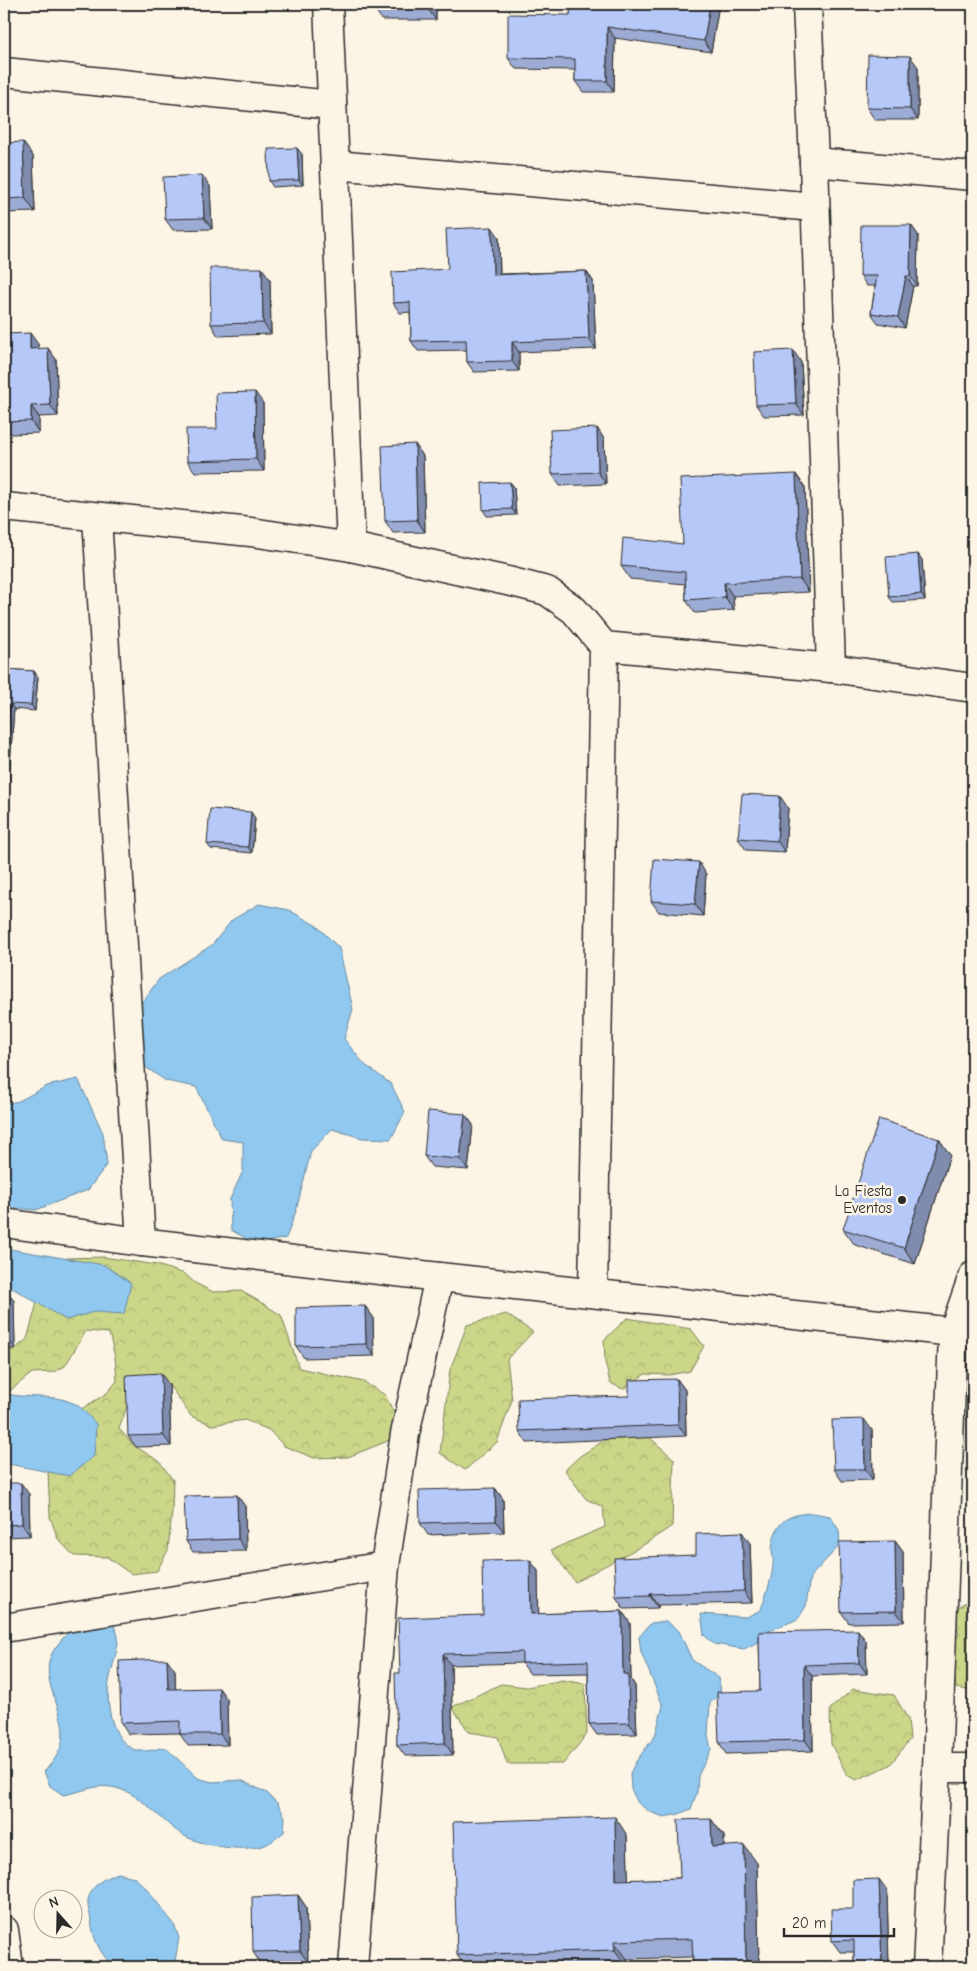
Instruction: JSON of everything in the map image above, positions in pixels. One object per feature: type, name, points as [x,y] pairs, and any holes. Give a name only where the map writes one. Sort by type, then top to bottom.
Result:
[{"type":"street","points":[[328,4],[351,547]]},
{"type":"street","points":[[807,4],[831,668]]},
{"type":"street","points":[[4,72],[332,105]]},
{"type":"street","points":[[814,162],[973,176]]},
{"type":"street","points":[[335,165],[815,207]]},
{"type":"street","points":[[4,508],[251,532],[351,547],[547,590],[574,610],[604,646],[593,1293]]},
{"type":"street","points":[[97,517],[142,1242]]},
{"type":"street","points":[[604,646],[831,668],[973,688]]},
{"type":"street","points":[[4,1223],[142,1242],[439,1277],[963,1333]]},
{"type":"street","points":[[928,1967],[937,1768],[963,1333],[973,1276]]},
{"type":"street","points":[[353,1967],[385,1566],[405,1434],[439,1277]]},
{"type":"street","points":[[4,1628],[385,1566]]},
{"type":"street","points":[[937,1768],[973,1768]]},
{"type":"street","points":[[4,1930],[9,1967]]},
{"type":"green space","points":[[103,1257],[157,1265],[185,1274],[195,1283],[213,1292],[241,1291],[262,1303],[281,1315],[299,1368],[364,1382],[385,1395],[405,1434],[348,1457],[314,1458],[284,1446],[269,1430],[245,1420],[212,1425],[191,1416],[169,1385],[134,1386],[119,1429],[136,1447],[159,1461],[173,1480],[168,1550],[157,1571],[131,1574],[107,1557],[74,1556],[58,1539],[50,1517],[48,1472],[67,1418],[107,1393],[117,1381],[115,1357],[109,1333],[86,1331],[65,1366],[54,1372],[32,1373],[6,1394],[4,1404],[4,1352],[15,1349],[27,1339],[42,1285],[67,1258]]},
{"type":"green space","points":[[506,1314],[533,1332],[507,1359],[512,1400],[497,1442],[465,1470],[440,1453],[450,1370],[467,1325]]},
{"type":"green space","points":[[627,1318],[691,1329],[704,1346],[690,1371],[669,1375],[645,1374],[623,1389],[610,1383],[605,1362],[604,1340]]},
{"type":"green space","points":[[649,1437],[674,1459],[672,1526],[645,1544],[575,1582],[551,1550],[605,1527],[603,1507],[586,1499],[565,1470],[580,1456],[605,1440]]},
{"type":"green space","points":[[973,1597],[973,1691],[956,1688],[951,1649],[959,1634],[953,1612]]},
{"type":"green space","points":[[563,1680],[585,1684],[587,1734],[563,1764],[507,1764],[498,1737],[469,1732],[452,1707],[501,1684],[527,1687]]},
{"type":"green space","points":[[853,1689],[894,1695],[908,1719],[910,1739],[890,1765],[856,1780],[847,1775],[831,1744],[830,1709]]},
{"type":"water","points":[[259,904],[289,910],[317,926],[339,948],[353,1009],[344,1039],[364,1064],[391,1084],[405,1112],[391,1139],[362,1138],[332,1129],[311,1151],[296,1211],[286,1238],[256,1244],[231,1230],[230,1199],[243,1171],[243,1142],[222,1139],[196,1087],[166,1081],[141,1064],[140,1005],[159,979],[212,945],[232,920]]},
{"type":"water","points":[[78,1079],[103,1133],[107,1164],[88,1190],[36,1210],[4,1207],[4,1104],[19,1101],[47,1086]]},
{"type":"water","points":[[4,1248],[104,1265],[131,1283],[124,1314],[94,1312],[66,1320],[14,1289],[4,1288]]},
{"type":"water","points":[[4,1393],[57,1398],[80,1407],[96,1424],[94,1456],[69,1476],[4,1463]]},
{"type":"water","points":[[813,1513],[830,1516],[839,1530],[840,1545],[810,1577],[806,1606],[798,1619],[769,1631],[758,1642],[744,1649],[714,1644],[704,1635],[701,1614],[746,1617],[761,1610],[771,1576],[773,1563],[772,1549],[779,1526],[789,1517]]},
{"type":"water","points":[[666,1621],[679,1631],[692,1660],[719,1678],[721,1693],[710,1703],[708,1735],[711,1749],[698,1776],[697,1792],[691,1809],[664,1817],[650,1812],[638,1803],[631,1789],[630,1773],[655,1736],[663,1706],[641,1652],[639,1637],[651,1623]]},
{"type":"water","points":[[113,1623],[118,1635],[118,1642],[109,1682],[108,1701],[112,1721],[120,1738],[127,1745],[139,1751],[165,1747],[198,1778],[212,1782],[241,1780],[267,1793],[278,1804],[285,1817],[284,1832],[262,1846],[238,1848],[215,1846],[184,1836],[139,1799],[121,1790],[105,1786],[63,1795],[50,1786],[44,1772],[58,1753],[63,1733],[50,1682],[48,1669],[51,1657],[58,1644],[69,1632],[76,1629]]},
{"type":"water","points":[[118,1873],[134,1877],[145,1887],[174,1924],[179,1938],[174,1967],[114,1967],[98,1946],[93,1934],[88,1900],[92,1890],[99,1882]]},
{"type":"building","points":[[374,4],[428,4],[428,9],[374,8]]},
{"type":"building","points":[[571,4],[710,4],[704,41],[607,27],[607,81],[575,81],[575,59],[508,58],[508,14],[570,15]]},
{"type":"building","points":[[868,55],[910,56],[910,109],[867,108]]},
{"type":"building","points":[[23,142],[25,198],[4,199],[4,143]]},
{"type":"building","points":[[297,148],[299,180],[269,181],[268,149]]},
{"type":"building","points":[[202,175],[204,218],[165,219],[163,177]]},
{"type":"building","points":[[861,225],[911,225],[910,276],[906,276],[898,317],[871,313],[877,276],[860,276]]},
{"type":"building","points":[[492,227],[493,275],[586,271],[589,339],[512,342],[512,361],[467,362],[466,340],[411,341],[410,302],[393,303],[392,272],[448,269],[446,229]]},
{"type":"building","points":[[210,268],[262,268],[263,323],[211,324]]},
{"type":"building","points":[[30,333],[30,349],[48,348],[50,405],[31,406],[31,421],[4,422],[4,334]]},
{"type":"building","points":[[793,350],[796,404],[756,405],[754,352]]},
{"type":"building","points":[[255,392],[256,459],[187,461],[186,429],[217,429],[216,393]]},
{"type":"building","points":[[597,428],[598,472],[552,474],[550,430]]},
{"type":"building","points":[[415,444],[417,520],[385,521],[382,446]]},
{"type":"building","points":[[796,474],[800,579],[724,583],[725,597],[686,600],[685,572],[621,566],[623,538],[683,544],[680,479]]},
{"type":"building","points":[[510,482],[512,509],[483,510],[482,483]]},
{"type":"building","points":[[918,554],[921,594],[889,597],[886,557]]},
{"type":"building","points":[[4,669],[34,671],[31,705],[10,704],[4,784]]},
{"type":"building","points":[[742,794],[780,796],[777,841],[738,838]]},
{"type":"building","points":[[210,809],[251,812],[248,847],[207,844]]},
{"type":"building","points":[[654,859],[699,862],[695,904],[651,901]]},
{"type":"building","points":[[428,1111],[465,1114],[460,1159],[424,1156]]},
{"type":"building","name":"La Fiesta Eventos","points":[[879,1119],[939,1139],[904,1248],[843,1229]]},
{"type":"building","points":[[6,1289],[7,1337],[4,1338],[4,1290]]},
{"type":"building","points":[[365,1306],[366,1344],[296,1346],[296,1308]]},
{"type":"building","points":[[161,1373],[163,1435],[128,1436],[126,1375]]},
{"type":"building","points":[[677,1379],[678,1425],[519,1431],[518,1399],[629,1396],[629,1380]]},
{"type":"building","points":[[864,1419],[865,1469],[834,1469],[832,1420]]},
{"type":"building","points":[[4,1483],[21,1483],[22,1524],[4,1525]]},
{"type":"building","points":[[495,1488],[496,1521],[420,1523],[419,1490]]},
{"type":"building","points":[[237,1495],[238,1539],[186,1541],[184,1496]]},
{"type":"building","points":[[742,1532],[744,1591],[616,1597],[614,1558],[696,1555],[696,1534]]},
{"type":"building","points":[[895,1541],[896,1611],[841,1612],[839,1542]]},
{"type":"building","points":[[530,1560],[531,1614],[622,1611],[623,1674],[628,1674],[629,1723],[589,1724],[588,1661],[522,1663],[522,1652],[443,1654],[445,1743],[397,1745],[395,1673],[400,1673],[398,1618],[483,1615],[482,1561]]},
{"type":"building","points":[[858,1630],[859,1663],[804,1665],[805,1740],[719,1742],[717,1692],[760,1691],[759,1632]]},
{"type":"building","points":[[167,1659],[168,1689],[219,1688],[220,1734],[180,1734],[180,1721],[121,1723],[119,1661]]},
{"type":"building","points":[[615,1817],[616,1880],[680,1878],[678,1820],[711,1819],[712,1847],[744,1845],[746,1963],[693,1965],[692,1939],[614,1941],[615,1950],[457,1955],[453,1822]]},
{"type":"building","points":[[879,1879],[882,1967],[854,1967],[854,1940],[832,1941],[831,1909],[853,1909],[853,1880]]},
{"type":"building","points":[[298,1895],[300,1951],[253,1952],[252,1897]]},
{"type":"place","name":"La Fiesta Eventos","points":[[902,1200]]}]
